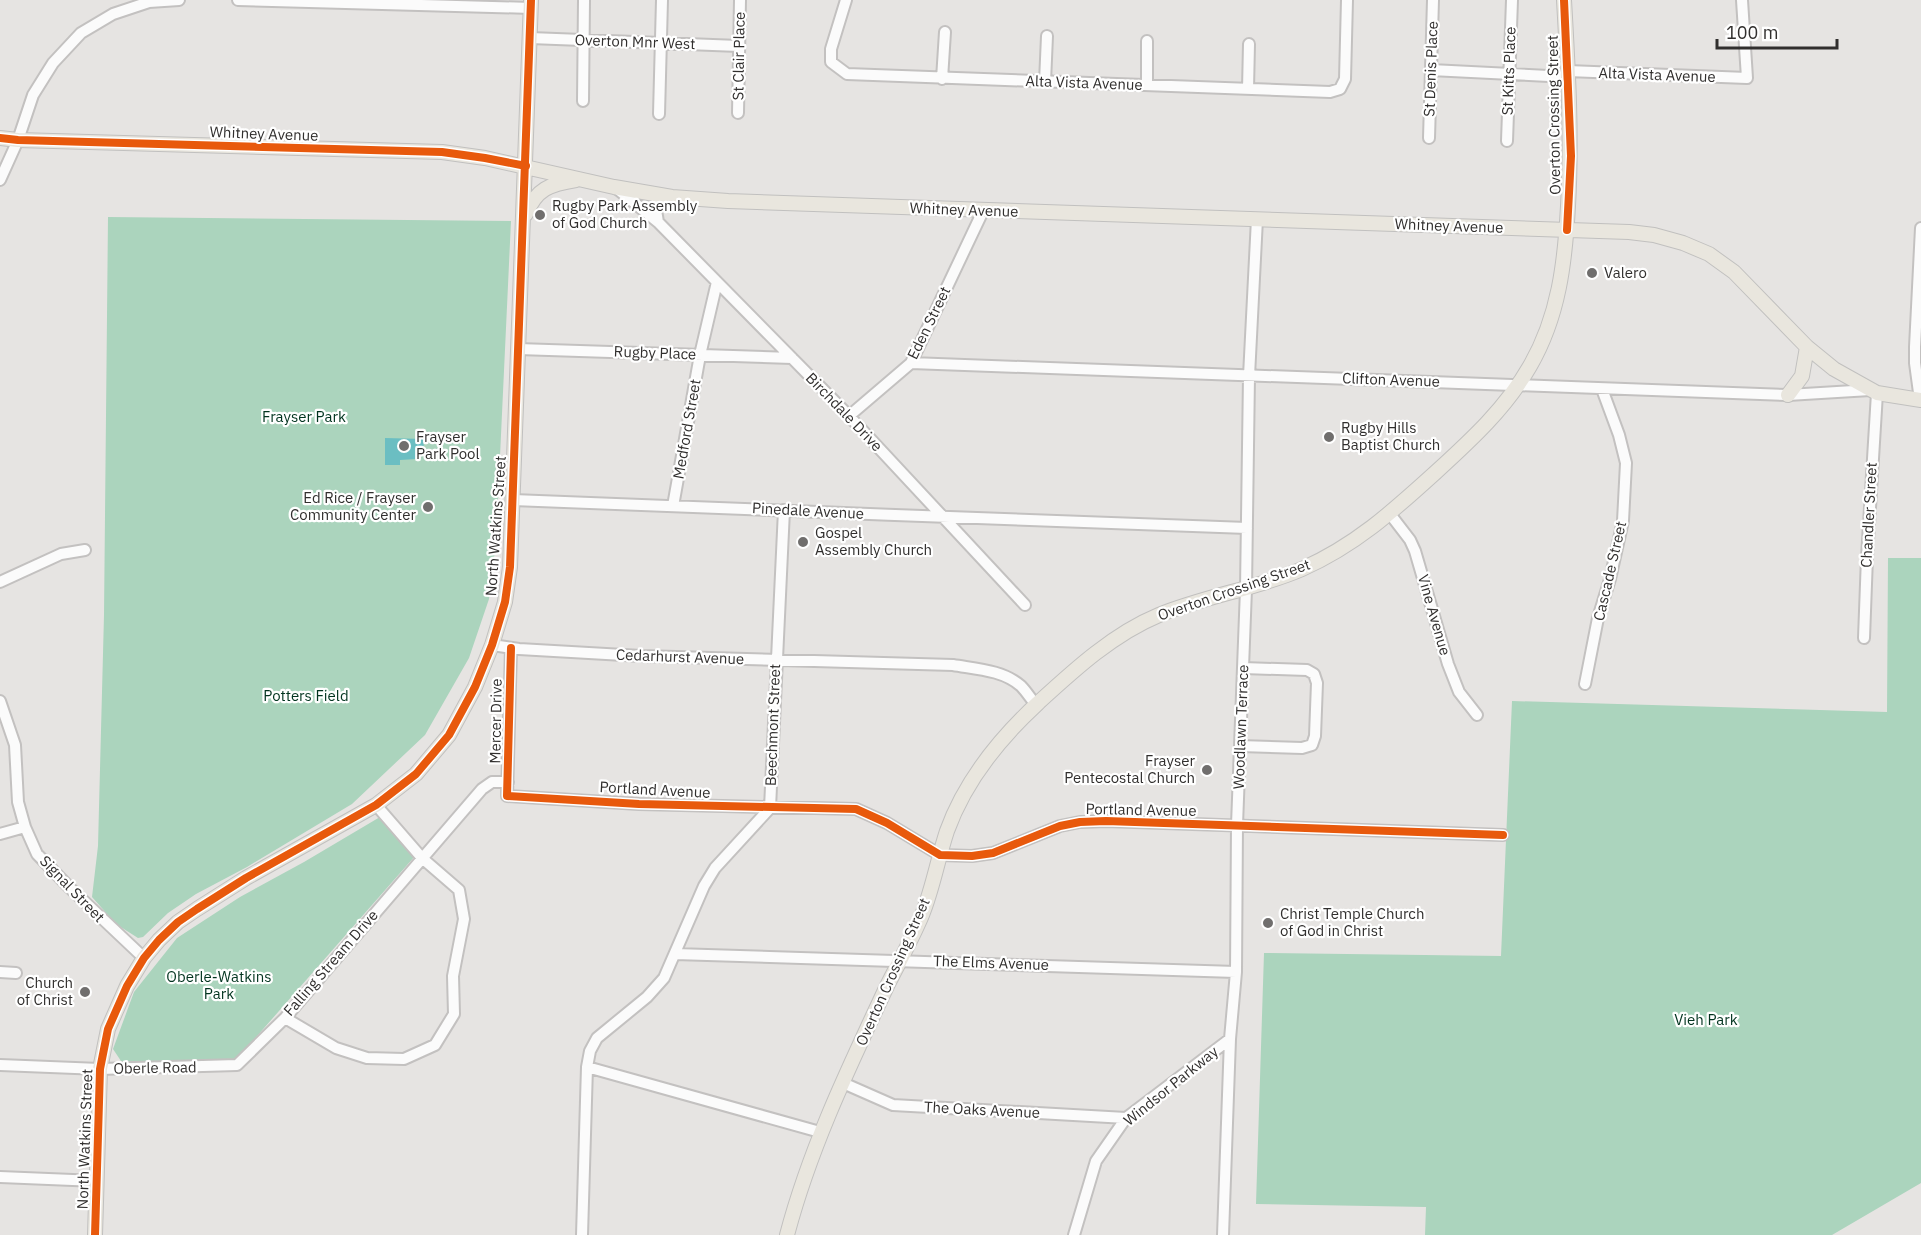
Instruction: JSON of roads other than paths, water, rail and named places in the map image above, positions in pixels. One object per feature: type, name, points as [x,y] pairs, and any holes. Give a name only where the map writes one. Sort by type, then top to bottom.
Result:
[{"type":"main road","name":"Overton Crossing Street","points":[[787,1235],[797,1195],[820,1132],[923,913],[939,855],[959,801],[973,777],[1005,737],[1036,705],[1092,656],[1156,616],[1288,575],[1328,558],[1358,539],[1390,514],[1496,415],[1530,366],[1553,313],[1562,280],[1567,230],[1571,156],[1564,0]]},
{"type":"main road","name":"North Watkins Street","points":[[95,1235],[100,1069],[108,1029],[121,998],[144,958],[178,922],[197,909],[246,878],[376,805],[416,774],[448,735],[475,687],[492,645],[505,602],[510,567],[531,4]]},
{"type":"main road","name":"Whitney Avenue","points":[[0,138],[442,152],[526,166],[614,187],[728,201],[1629,232],[1654,235],[1683,243],[1709,254],[1734,272],[1807,346],[1834,369],[1873,391]]},
{"type":"main road","points":[[523,222],[531,202],[539,192],[559,182],[581,179]]},
{"type":"main road","points":[[1788,395],[1802,376],[1807,346]]},
{"type":"main road","name":"Clifton Avenue","points":[[1873,391],[1920,400]]},
{"type":"street","points":[[0,180],[18,140],[33,95],[53,63],[81,33],[113,14],[149,1],[179,0]]},
{"type":"street","points":[[238,0],[531,4]]},
{"type":"street","points":[[583,101],[584,0]]},
{"type":"street","points":[[659,114],[662,0]]},
{"type":"street","name":"St Clair Place","points":[[738,113],[740,0]]},
{"type":"street","name":"Alta Vista Avenue","points":[[846,0],[831,49],[831,62],[847,74],[1330,92],[1340,89],[1345,79],[1347,0]]},
{"type":"street","name":"St Denis Place","points":[[1429,138],[1433,0]]},
{"type":"street","name":"St Kitts Place","points":[[1507,141],[1512,0]]},
{"type":"street","name":"Alta Vista Avenue","points":[[1431,70],[1509,74],[1747,78],[1742,0]]},
{"type":"street","points":[[942,79],[945,32]]},
{"type":"street","points":[[1045,82],[1047,36]]},
{"type":"street","name":"Overton Mnr West","points":[[530,38],[739,46]]},
{"type":"street","points":[[1147,41],[1147,85]]},
{"type":"street","points":[[1248,89],[1250,44]]},
{"type":"street","name":"Birchdale Drive","points":[[614,187],[658,222],[792,358],[1025,605]]},
{"type":"street","points":[[658,194],[656,210],[658,222]]},
{"type":"street","name":"Eden Street","points":[[849,416],[911,363],[982,210]]},
{"type":"street","name":"Woodlawn Terrace","points":[[1223,1235],[1230,1039],[1236,972],[1237,825],[1246,589],[1250,376],[1257,219]]},
{"type":"street","points":[[1920,400],[1915,347],[1921,228]]},
{"type":"street","name":"Medford Street","points":[[673,506],[700,355],[717,282]]},
{"type":"street","name":"Rugby Place","points":[[518,350],[792,358]]},
{"type":"street","name":"Clifton Avenue","points":[[911,363],[1788,395],[1873,391]]},
{"type":"street","name":"Cascade Street","points":[[1585,684],[1598,618],[1610,579],[1623,521],[1626,463],[1619,435],[1602,389]]},
{"type":"street","name":"Chandler Street","points":[[1864,638],[1873,391]]},
{"type":"street","name":"Pinedale Avenue","points":[[513,500],[1247,528]]},
{"type":"street","name":"Beechmont Street","points":[[582,1235],[587,1067],[590,1052],[597,1038],[659,985],[668,970],[704,886],[715,868],[770,808],[784,510]]},
{"type":"street","name":"Vine Avenue","points":[[1390,514],[1410,540],[1415,551],[1455,683],[1459,692],[1477,715]]},
{"type":"street","points":[[0,582],[61,554],[85,550]]},
{"type":"street","name":"Cedarhurst Avenue","points":[[492,645],[641,656],[953,665],[1003,675],[1020,686],[1036,705]]},
{"type":"street","name":"Mercer Drive","points":[[507,795],[511,648]]},
{"type":"street","points":[[1240,746],[1302,748],[1312,745],[1315,736],[1317,683],[1314,674],[1307,670],[1243,668]]},
{"type":"street","name":"Signal Street","points":[[0,701],[15,745],[18,801],[25,827],[37,854],[144,958]]},
{"type":"street","name":"Falling Stream Drive","points":[[237,1065],[285,1018],[482,789],[492,782],[508,782]]},
{"type":"street","name":"Portland Avenue","points":[[507,795],[639,804],[856,809],[939,855],[972,856],[993,853],[1060,826],[1080,822],[1106,821],[1503,835]]},
{"type":"street","points":[[285,1018],[336,1048],[367,1058],[404,1059],[435,1045],[454,1014],[453,976],[464,919],[459,890],[422,858],[376,805]]},
{"type":"street","points":[[0,834],[25,827]]},
{"type":"street","name":"The Elms Avenue","points":[[675,954],[1236,972]]},
{"type":"street","points":[[0,972],[16,973]]},
{"type":"street","name":"Windsor Parkway","points":[[1074,1235],[1096,1161],[1126,1118],[1230,1039]]},
{"type":"street","name":"Oberle Road","points":[[0,1065],[100,1069],[237,1065]]},
{"type":"street","points":[[587,1067],[820,1132]]},
{"type":"street","name":"The Oaks Avenue","points":[[843,1083],[893,1105],[1126,1118]]},
{"type":"street","points":[[0,1177],[97,1181]]},
{"type":"water","name":"Frayser Park Pool","points":[[385,438],[424,439],[423,453],[417,452],[417,459],[400,460],[400,465],[385,465]]},
{"type":"place","name":"Rugby Park Assembly of God Church","points":[[540,215]]},
{"type":"place","name":"Valero","points":[[1592,273]]},
{"type":"place","name":"Rugby Hills Baptist Church","points":[[1329,437]]},
{"type":"place","name":"Frayser Park Pool","points":[[404,446]]},
{"type":"place","name":"Ed Rice / Frayser Community Center","points":[[428,507]]},
{"type":"place","name":"Gospel Assembly Church","points":[[803,542]]},
{"type":"place","name":"Frayser Pentecostal Church","points":[[1207,770]]},
{"type":"place","name":"Christ Temple Church of God in Christ","points":[[1268,923]]},
{"type":"place","name":"Church of Christ","points":[[85,992]]},
{"type":"park label","name":"Frayser Park","points":[[304,417]]},
{"type":"park label","name":"Potters Field","points":[[306,696]]},
{"type":"park label","name":"Oberle-Watkins Park","points":[[219,986]]},
{"type":"park label","name":"Vieh Park","points":[[1706,1020]]}]
